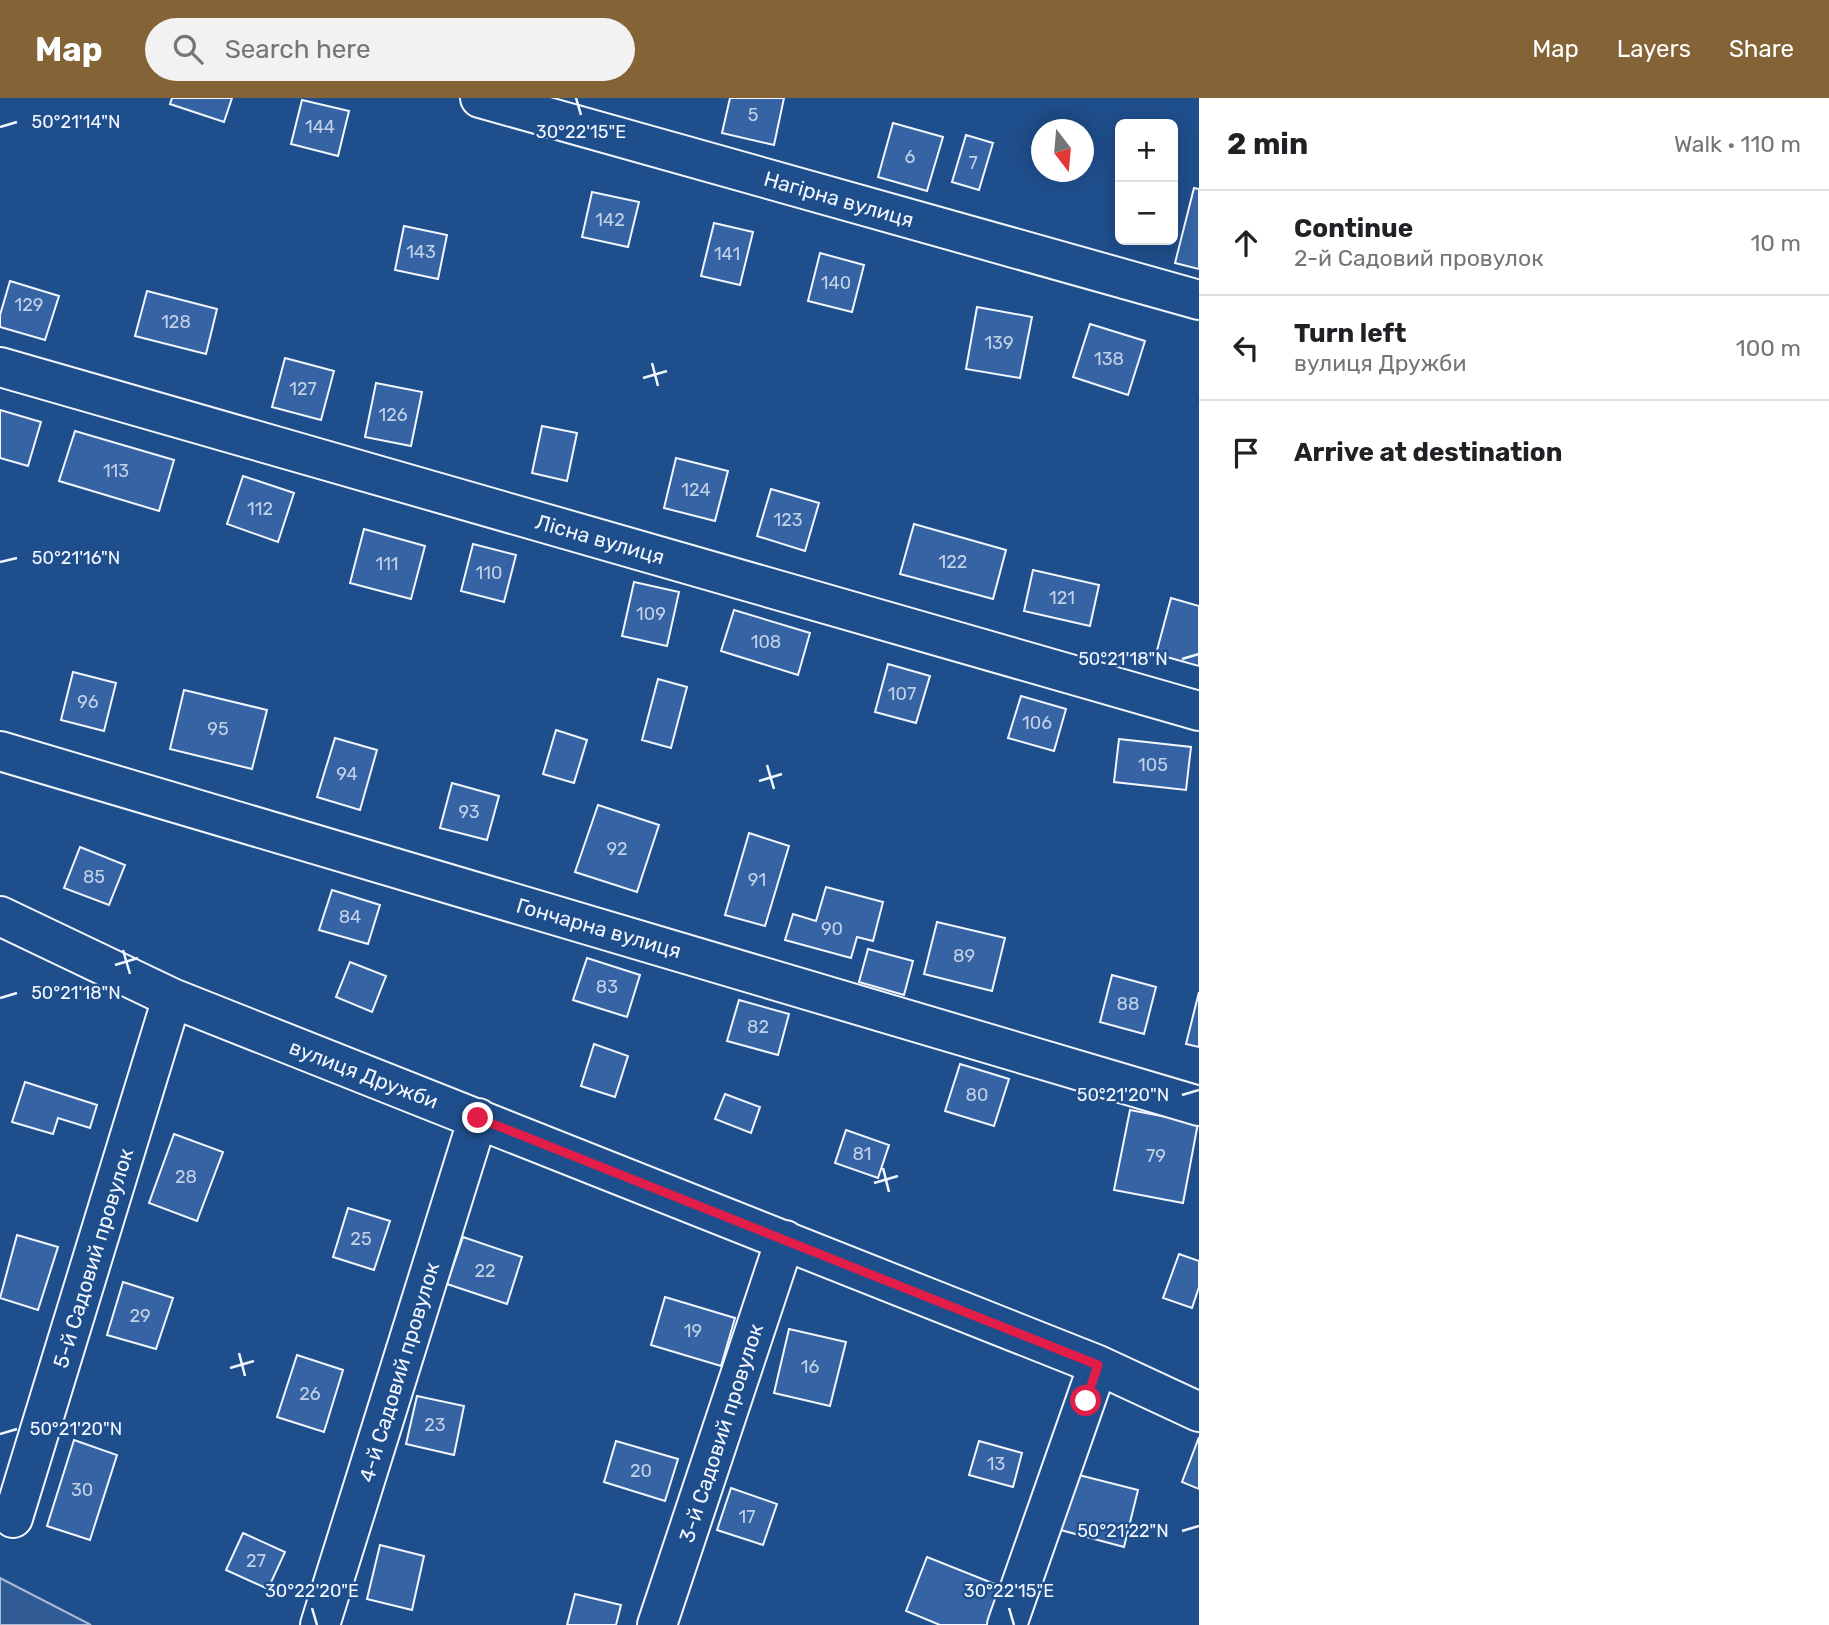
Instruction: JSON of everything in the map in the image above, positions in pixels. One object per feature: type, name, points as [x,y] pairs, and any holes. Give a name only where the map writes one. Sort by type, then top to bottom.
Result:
[{"type":"street","name":"Нагірна вулиця","points":[[480,98],[1199,300]]},
{"type":"street","name":"Лісна вулиця","points":[[0,367],[1199,712]]},
{"type":"street","name":"Гончарна вулиця","points":[[0,751],[1199,1106]]},
{"type":"street","name":"вулиця Дружби","points":[[0,916],[172,998],[1098,1365],[1199,1412]]},
{"type":"street","name":"5-й Садовий провулок","points":[[13,1518],[172,998]]},
{"type":"street","name":"4-й Садовий провулок","points":[[320,1625],[478,1118]]},
{"type":"street","name":"3-й Садовий провулок","points":[[657,1625],[785,1240]]},
{"type":"street","points":[[1007,1625],[1098,1365]]},
{"type":"shaded area","points":[[0,1578],[91,1625],[0,1625]]},
{"type":"building","points":[[172,98],[232,98],[224,122],[170,104]]},
{"type":"building","points":[[730,98],[784,98],[774,145],[722,133]]},
{"type":"building","points":[[302,100],[349,111],[338,156],[291,144]]},
{"type":"building","points":[[893,123],[943,137],[927,191],[878,177]]},
{"type":"building","points":[[966,135],[993,143],[979,190],[952,182]]},
{"type":"building","points":[[1194,188],[1199,189],[1199,269],[1175,263]]},
{"type":"building","points":[[592,192],[639,202],[628,247],[582,237]]},
{"type":"building","points":[[714,223],[753,232],[740,285],[701,276]]},
{"type":"building","points":[[404,226],[447,235],[438,279],[395,270]]},
{"type":"building","points":[[820,253],[864,265],[852,312],[808,301]]},
{"type":"building","points":[[10,281],[59,296],[45,340],[0,327],[0,315]]},
{"type":"building","points":[[147,291],[217,309],[206,354],[135,336]]},
{"type":"building","points":[[977,307],[1032,317],[1020,378],[966,369]]},
{"type":"building","points":[[1090,324],[1145,341],[1128,395],[1073,377]]},
{"type":"building","points":[[285,358],[334,371],[321,420],[272,407]]},
{"type":"building","points":[[376,383],[422,392],[411,446],[365,437]]},
{"type":"building","points":[[0,410],[41,422],[28,466],[0,458]]},
{"type":"building","points":[[542,426],[577,433],[567,481],[532,473]]},
{"type":"building","points":[[75,431],[174,460],[159,511],[59,481]]},
{"type":"building","points":[[676,458],[728,471],[715,521],[664,508]]},
{"type":"building","points":[[243,476],[294,493],[278,542],[227,524]]},
{"type":"building","points":[[771,489],[819,503],[805,551],[757,536]]},
{"type":"building","points":[[914,524],[1006,550],[993,599],[900,574]]},
{"type":"building","points":[[364,529],[425,546],[411,599],[350,583]]},
{"type":"building","points":[[473,544],[516,555],[504,602],[461,591]]},
{"type":"building","points":[[1033,570],[1099,585],[1090,626],[1024,611]]},
{"type":"building","points":[[634,582],[679,592],[667,646],[622,636]]},
{"type":"building","points":[[1171,598],[1199,606],[1199,666],[1156,654]]},
{"type":"building","points":[[734,610],[810,633],[798,675],[721,651]]},
{"type":"building","points":[[888,664],[930,676],[916,723],[875,712]]},
{"type":"building","points":[[73,672],[116,683],[104,731],[61,720]]},
{"type":"building","points":[[658,679],[687,687],[671,748],[642,740]]},
{"type":"building","points":[[184,690],[267,710],[252,769],[170,749]]},
{"type":"building","points":[[1021,696],[1066,709],[1054,751],[1008,738]]},
{"type":"building","points":[[556,730],[587,740],[574,783],[543,774]]},
{"type":"building","points":[[335,738],[377,750],[360,810],[317,797]]},
{"type":"building","points":[[1119,739],[1191,747],[1186,790],[1114,782]]},
{"type":"building","points":[[452,783],[499,796],[487,840],[440,828]]},
{"type":"building","points":[[598,805],[659,825],[637,892],[575,872]]},
{"type":"building","points":[[749,833],[789,846],[765,926],[725,915]]},
{"type":"building","points":[[80,847],[125,865],[109,905],[64,888]]},
{"type":"building","points":[[826,887],[883,902],[873,941],[857,937],[851,958],[785,940],[793,914],[816,921]]},
{"type":"building","points":[[332,890],[380,905],[368,944],[319,930]]},
{"type":"building","points":[[937,922],[1005,938],[992,991],[924,974]]},
{"type":"building","points":[[868,949],[913,961],[904,995],[859,982]]},
{"type":"building","points":[[587,958],[640,975],[627,1017],[573,1000]]},
{"type":"building","points":[[350,962],[386,976],[372,1012],[336,997]]},
{"type":"building","points":[[1112,975],[1156,987],[1144,1034],[1100,1022]]},
{"type":"building","points":[[1199,992],[1199,1047],[1186,1044]]},
{"type":"building","points":[[739,1000],[789,1014],[778,1055],[727,1041]]},
{"type":"building","points":[[594,1044],[628,1056],[615,1097],[581,1086]]},
{"type":"building","points":[[960,1064],[1009,1079],[994,1126],[945,1111]]},
{"type":"building","points":[[25,1082],[97,1105],[90,1128],[58,1118],[53,1134],[12,1122]]},
{"type":"building","points":[[725,1094],[760,1107],[751,1133],[715,1119]]},
{"type":"building","points":[[1130,1110],[1198,1123],[1183,1203],[1114,1190]]},
{"type":"building","points":[[846,1130],[889,1145],[878,1178],[835,1163]]},
{"type":"building","points":[[174,1134],[223,1152],[197,1221],[149,1203]]},
{"type":"building","points":[[348,1208],[390,1221],[374,1270],[333,1257]]},
{"type":"building","points":[[17,1235],[58,1247],[38,1310],[0,1298]]},
{"type":"building","points":[[463,1237],[522,1257],[507,1304],[447,1284]]},
{"type":"building","points":[[1179,1254],[1199,1261],[1199,1287],[1192,1308],[1163,1298]]},
{"type":"building","points":[[123,1282],[173,1298],[156,1349],[107,1335]]},
{"type":"building","points":[[665,1297],[735,1318],[721,1366],[651,1345]]},
{"type":"building","points":[[789,1329],[846,1342],[830,1406],[774,1393]]},
{"type":"building","points":[[297,1355],[343,1370],[324,1432],[277,1417]]},
{"type":"building","points":[[417,1396],[464,1406],[454,1455],[406,1444]]},
{"type":"building","points":[[1199,1437],[1199,1489],[1182,1482]]},
{"type":"building","points":[[74,1440],[117,1455],[90,1540],[47,1526]]},
{"type":"building","points":[[616,1441],[678,1459],[665,1501],[604,1482]]},
{"type":"building","points":[[979,1441],[1022,1453],[1013,1487],[969,1475]]},
{"type":"building","points":[[1067,1472],[1138,1490],[1124,1547],[1053,1528]]},
{"type":"building","points":[[731,1488],[777,1504],[763,1545],[717,1530]]},
{"type":"building","points":[[243,1533],[285,1552],[268,1589],[226,1570]]},
{"type":"building","points":[[380,1545],[424,1556],[412,1610],[367,1599]]},
{"type":"building","points":[[927,1557],[1005,1588],[989,1625],[940,1625],[906,1611]]},
{"type":"building","points":[[575,1594],[621,1605],[616,1625],[567,1625]]},
{"type":"route","points":[[478,1118],[1098,1365],[1086,1401]]}]
